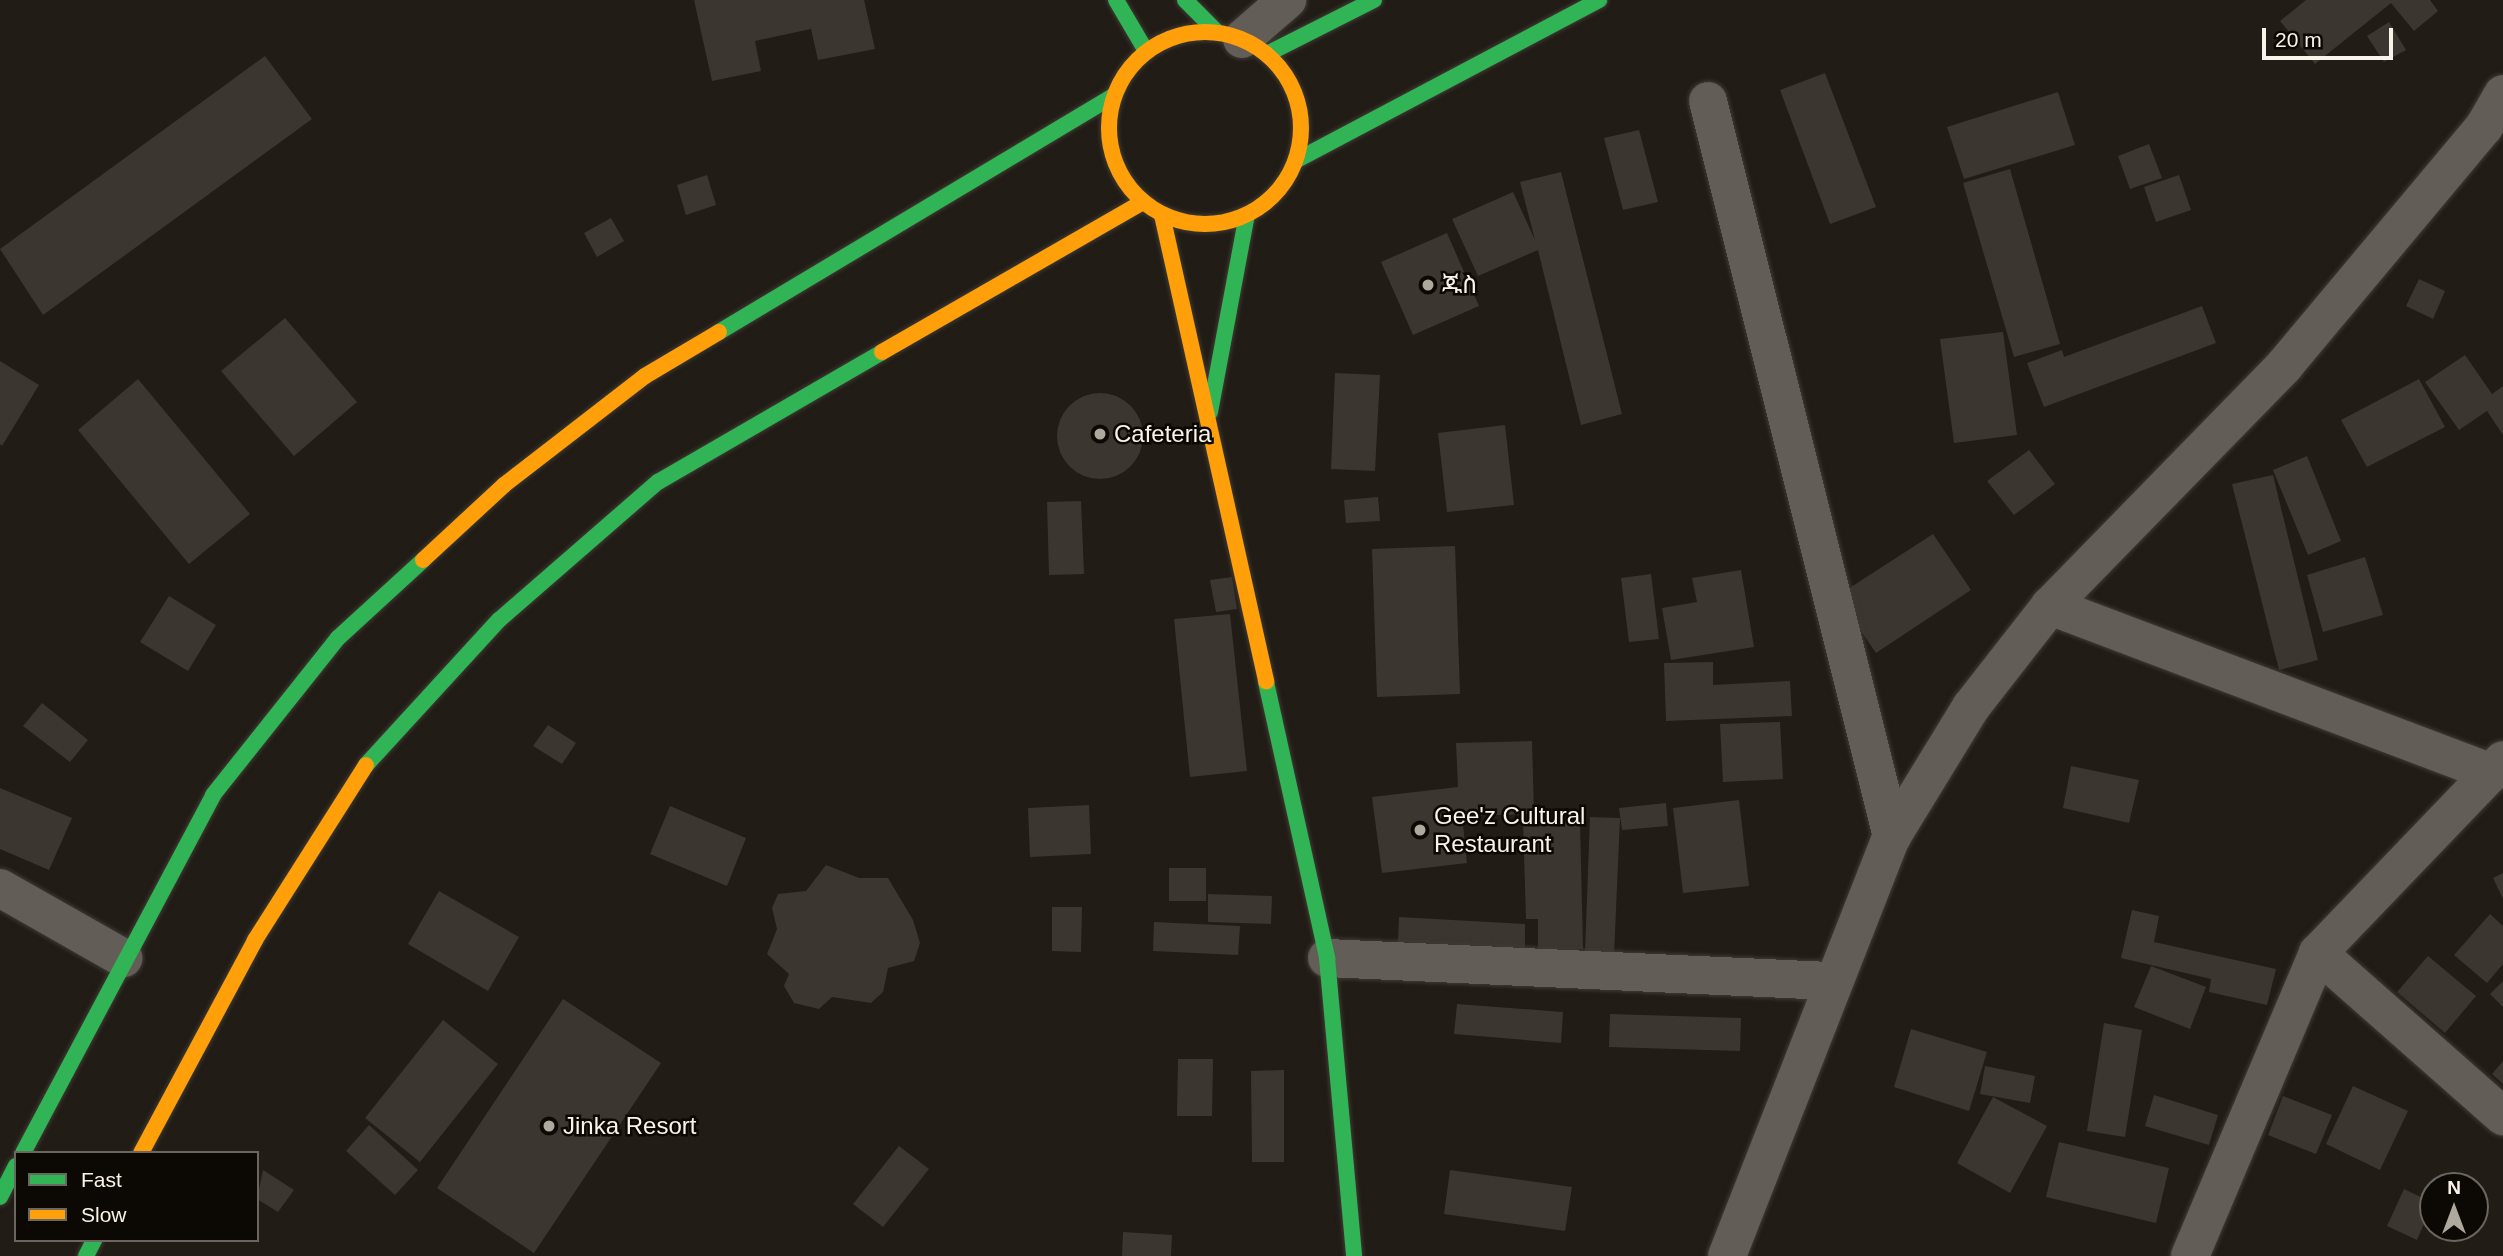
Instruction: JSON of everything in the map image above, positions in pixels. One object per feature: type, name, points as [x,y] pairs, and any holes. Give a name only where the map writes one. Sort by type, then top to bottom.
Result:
[{"type":"main road","points":[[1116,0],[1146,51]]},
{"type":"main road","points":[[1113,96],[1111,154],[1143,202],[1161,215],[1190,223],[1247,215],[1285,183],[1297,160],[1299,102],[1242,42],[1185,0]]},
{"type":"main road","points":[[24,1151],[123,958],[213,795],[338,638],[504,485],[645,376],[1113,96],[1146,51],[1180,35],[1242,42],[1374,0]]},
{"type":"main road","points":[[1297,160],[1599,0]]},
{"type":"main road","points":[[142,1151],[255,940],[381,742],[499,620],[657,482],[1143,202]]},
{"type":"main road","points":[[1161,215],[1206,431],[1327,958],[1354,1256]]},
{"type":"main road","points":[[1206,431],[1247,215]]},
{"type":"main road","points":[[0,1196],[14,1170]]},
{"type":"street","points":[[1242,42],[1287,0]]},
{"type":"street","points":[[1727,1256],[1830,981],[1892,836],[1971,707],[2050,606],[2284,366],[2484,127],[2503,94]]},
{"type":"street","points":[[1708,101],[1892,836]]},
{"type":"street","points":[[2050,606],[2497,766],[2318,953],[2190,1256]]},
{"type":"street","points":[[0,888],[123,958]]},
{"type":"street","points":[[2318,953],[2503,1116]]},
{"type":"street","points":[[1327,958],[1830,981]]},
{"type":"building","points":[[694,0],[864,0],[875,49],[818,60],[811,29],[755,41],[761,71],[712,81]]},
{"type":"building","points":[[2306,0],[2430,0],[2438,11],[2414,31],[2391,3],[2315,64],[2280,21]]},
{"type":"building","points":[[2389,22],[2406,50],[2384,62],[2367,36]]},
{"type":"building","points":[[265,56],[312,119],[43,315],[0,249]]},
{"type":"building","points":[[1825,73],[1876,207],[1830,224],[1780,90]]},
{"type":"building","points":[[2058,92],[2075,145],[1964,179],[1947,127]]},
{"type":"building","points":[[1639,130],[1658,202],[1623,210],[1604,138]]},
{"type":"building","points":[[2149,144],[2162,178],[2130,189],[2118,156]]},
{"type":"building","points":[[2010,169],[2060,344],[2014,357],[1963,183]]},
{"type":"building","points":[[1561,172],[1622,414],[1581,425],[1538,250],[1478,276],[1452,219],[1513,192],[1535,240],[1520,182]]},
{"type":"building","points":[[707,175],[716,205],[686,215],[677,185]]},
{"type":"building","points":[[2179,175],[2191,210],[2156,222],[2144,187]]},
{"type":"building","points":[[611,218],[624,241],[597,257],[584,233]]},
{"type":"building","points":[[1447,233],[1479,306],[1413,335],[1381,262]]},
{"type":"building","points":[[2419,279],[2445,291],[2433,319],[2406,306]]},
{"type":"building","points":[[2202,306],[2216,343],[2044,407],[2027,363],[2062,350],[2064,357]]},
{"type":"building","points":[[285,318],[357,402],[294,456],[221,371]]},
{"type":"building","points":[[2003,332],[2017,435],[1954,443],[1940,339]]},
{"type":"building","points":[[2465,355],[2492,394],[2503,386],[2503,435],[2487,411],[2459,430],[2425,382]]},
{"type":"building","points":[[0,361],[39,385],[2,446],[0,444]]},
{"type":"building","points":[[1335,373],[1380,375],[1375,471],[1331,469]]},
{"type":"building","points":[[138,379],[250,514],[189,564],[78,430]]},
{"type":"building","points":[[2419,379],[2445,427],[2367,467],[2341,420]]},
{"type":"building","name":"Cafeteria","points":[[1100,393],[1124,400],[1136,412],[1143,436],[1136,460],[1124,472],[1100,479],[1076,472],[1064,460],[1057,436],[1064,412],[1076,400]]},
{"type":"building","points":[[1505,425],[1514,505],[1447,512],[1438,433]]},
{"type":"building","points":[[2029,450],[2055,484],[2014,515],[1987,481]]},
{"type":"building","points":[[2307,456],[2341,541],[2308,555],[2273,470]]},
{"type":"building","points":[[2273,475],[2318,660],[2279,670],[2232,484]]},
{"type":"building","points":[[1378,497],[1380,521],[1346,523],[1344,500]]},
{"type":"building","points":[[1081,501],[1084,574],[1049,575],[1047,502]]},
{"type":"building","points":[[1933,534],[1971,590],[1876,653],[1837,596]]},
{"type":"building","points":[[1455,546],[1460,694],[1377,697],[1372,549]]},
{"type":"building","points":[[2365,557],[2383,615],[2323,632],[2307,575]]},
{"type":"building","points":[[1741,570],[1754,647],[1671,660],[1662,608],[1697,602],[1692,578]]},
{"type":"building","points":[[1651,574],[1659,639],[1629,642],[1621,578]]},
{"type":"building","points":[[1232,577],[1237,609],[1216,612],[1210,580]]},
{"type":"building","points":[[169,596],[216,625],[188,671],[140,642]]},
{"type":"building","points":[[1230,614],[1247,771],[1190,777],[1174,619]]},
{"type":"building","points":[[1713,662],[1713,685],[1790,681],[1792,716],[1666,721],[1664,663]]},
{"type":"building","points":[[42,703],[88,740],[70,762],[23,726]]},
{"type":"building","points":[[1780,722],[1783,779],[1723,782],[1720,724]]},
{"type":"building","points":[[548,725],[576,743],[562,764],[533,746]]},
{"type":"building","points":[[1532,741],[1534,814],[1462,816],[1467,863],[1382,873],[1372,797],[1458,787],[1456,743]]},
{"type":"building","points":[[2071,766],[2139,780],[2129,823],[2063,808]]},
{"type":"building","points":[[0,788],[72,818],[49,870],[0,849]]},
{"type":"building","points":[[1739,800],[1749,886],[1683,893],[1673,808]]},
{"type":"building","points":[[1666,803],[1668,826],[1622,830],[1619,808]]},
{"type":"building","points":[[1089,805],[1091,854],[1030,857],[1028,808]]},
{"type":"building","points":[[670,806],[746,838],[727,886],[650,854]]},
{"type":"building","points":[[1590,817],[1620,818],[1614,955],[1585,953]]},
{"type":"building","points":[[1580,821],[1583,949],[1538,950],[1538,919],[1526,919],[1523,822]]},
{"type":"building","points":[[826,865],[859,878],[888,878],[913,920],[920,943],[914,961],[888,968],[883,992],[871,1003],[832,997],[819,1009],[794,1003],[784,986],[789,974],[767,954],[777,929],[772,908],[778,894],[806,891]]},
{"type":"building","points":[[1169,868],[1206,868],[1206,901],[1169,901]]},
{"type":"building","points":[[2503,873],[2503,899],[2493,878]]},
{"type":"building","points":[[439,891],[519,937],[488,991],[408,944]]},
{"type":"building","points":[[1208,894],[1272,896],[1271,924],[1208,922]]},
{"type":"building","points":[[1052,907],[1082,907],[1081,952],[1052,951]]},
{"type":"building","points":[[2132,910],[2159,916],[2154,942],[2276,969],[2267,1005],[2209,992],[2211,979],[2121,958]]},
{"type":"building","points":[[2490,914],[2503,926],[2503,964],[2487,983],[2454,955]]},
{"type":"building","points":[[1399,917],[1525,924],[1525,948],[1398,942]]},
{"type":"building","points":[[1154,922],[1240,926],[1238,955],[1153,951]]},
{"type":"building","points":[[2428,956],[2476,996],[2445,1033],[2397,992]]},
{"type":"building","points":[[2151,966],[2206,987],[2190,1029],[2134,1007]]},
{"type":"building","points":[[2503,981],[2503,1007],[2490,994]]},
{"type":"building","name":"Jinka Resort","points":[[563,999],[661,1063],[534,1253],[437,1188]]},
{"type":"building","points":[[1457,1004],[1563,1012],[1561,1043],[1454,1034]]},
{"type":"building","points":[[1610,1014],[1741,1018],[1740,1051],[1609,1047]]},
{"type":"building","points":[[443,1020],[498,1064],[420,1162],[365,1118]]},
{"type":"building","points":[[2104,1023],[2142,1030],[2125,1137],[2087,1131]]},
{"type":"building","points":[[1911,1029],[1987,1052],[1969,1111],[1894,1087]]},
{"type":"building","points":[[1178,1059],[1213,1059],[1212,1116],[1177,1116]]},
{"type":"building","points":[[2503,1061],[2503,1084],[2492,1074]]},
{"type":"building","points":[[1985,1066],[2035,1076],[2030,1103],[1980,1094]]},
{"type":"building","points":[[1284,1070],[1284,1162],[1252,1162],[1251,1071]]},
{"type":"building","points":[[2353,1086],[2408,1111],[2380,1170],[2326,1144]]},
{"type":"building","points":[[2154,1095],[2218,1115],[2209,1145],[2145,1126]]},
{"type":"building","points":[[2283,1096],[2332,1115],[2316,1154],[2268,1135]]},
{"type":"building","points":[[1993,1097],[2047,1126],[2010,1193],[1957,1163]]},
{"type":"building","points":[[369,1125],[418,1170],[395,1195],[346,1151]]},
{"type":"building","points":[[2059,1142],[2169,1168],[2156,1223],[2046,1197]]},
{"type":"building","points":[[899,1146],[929,1169],[883,1227],[853,1204]]},
{"type":"building","points":[[263,1170],[294,1190],[278,1212],[259,1200]]},
{"type":"building","points":[[1450,1170],[1572,1187],[1565,1231],[1444,1214]]},
{"type":"building","points":[[2404,1189],[2419,1196],[2417,1240],[2387,1226]]},
{"type":"building","points":[[1123,1232],[1172,1235],[1171,1256],[1122,1256]]},
{"type":"traffic: fast","points":[[1116,0],[1146,51]]},
{"type":"traffic: fast","points":[[1185,0],[1217,32]]},
{"type":"traffic: fast","points":[[1267,54],[1374,0]]},
{"type":"traffic: fast","points":[[1297,160],[1599,0]]},
{"type":"traffic: fast","points":[[719,332],[1113,96]]},
{"type":"traffic: fast","points":[[1210,412],[1247,215]]},
{"type":"traffic: fast","points":[[366,765],[499,620],[658,482],[882,352]]},
{"type":"traffic: fast","points":[[24,1151],[213,795],[338,638],[423,560]]},
{"type":"traffic: fast","points":[[1266,682],[1327,958],[1354,1256]]},
{"type":"traffic: fast","points":[[0,1197],[14,1170]]},
{"type":"traffic: fast","points":[[86,1256],[93,1242]]},
{"type":"traffic: slow","points":[[1205,32],[1242,39],[1273,60],[1294,91],[1301,128],[1294,165],[1273,196],[1242,217],[1205,224],[1168,217],[1137,196],[1116,165],[1109,128],[1116,91],[1137,60],[1168,39],[1205,32]]},
{"type":"traffic: slow","points":[[882,352],[1143,202]]},
{"type":"traffic: slow","points":[[1162,215],[1266,682]]},
{"type":"traffic: slow","points":[[423,560],[504,485],[645,376],[719,332]]},
{"type":"traffic: slow","points":[[142,1151],[255,940],[366,765]]},
{"type":"place","name":"ጁስ","points":[[1428,285]]},
{"type":"place","name":"Cafeteria","points":[[1100,434]]},
{"type":"place","name":"Gee'z Cultural Restaurant","points":[[1420,830]]},
{"type":"place","name":"Jinka Resort","points":[[549,1126]]}]
